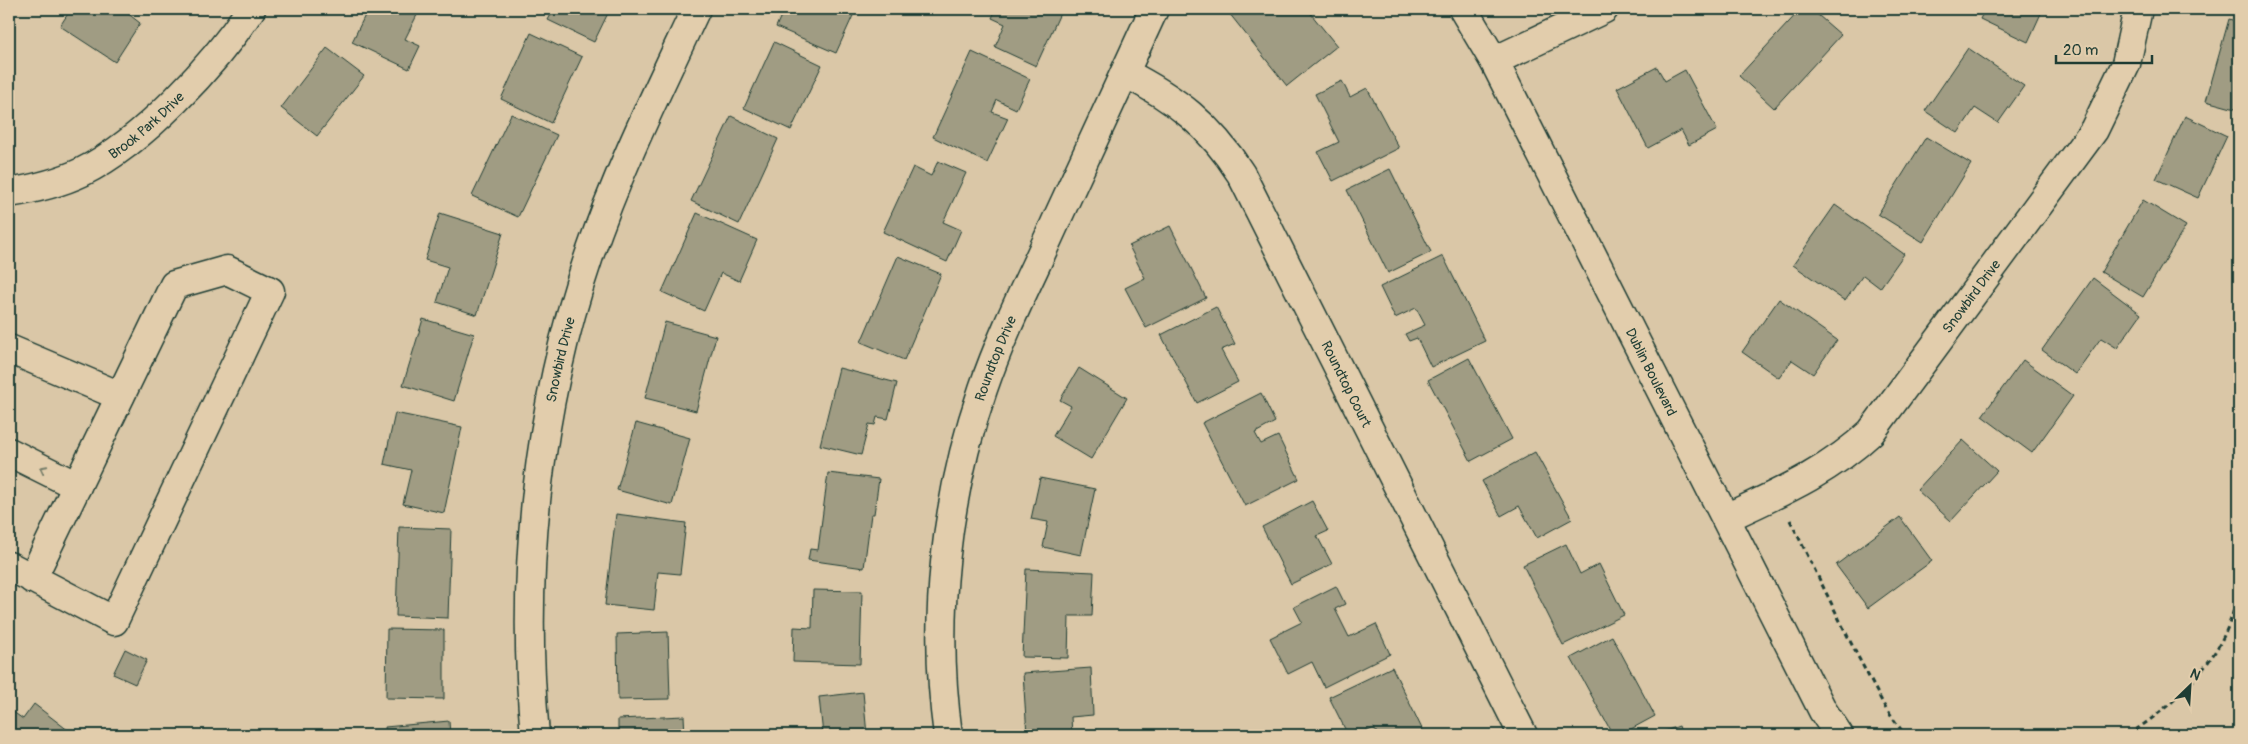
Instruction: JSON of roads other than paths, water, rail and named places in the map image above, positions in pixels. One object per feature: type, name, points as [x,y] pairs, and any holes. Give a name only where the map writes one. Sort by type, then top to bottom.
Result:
[{"type":"street","name":"Brook Park Drive","points":[[9,193],[36,188],[82,172],[126,143],[184,92],[237,30],[251,9]]},
{"type":"street","name":"Snowbird Drive","points":[[535,735],[530,679],[532,548],[540,468],[554,389],[573,308],[604,214],[634,143],[696,9]]},
{"type":"street","name":"Roundtop Drive","points":[[948,735],[943,673],[943,584],[951,516],[963,457],[993,362],[1154,9]]},
{"type":"street","name":"Dublin Boulevard","points":[[1463,9],[1494,61],[1823,711],[1839,735]]},
{"type":"street","points":[[1494,61],[1604,9]]},
{"type":"street","name":"Snowbird Drive","points":[[1726,518],[1806,480],[1852,450],[1871,432],[2094,130],[2126,64],[2138,9]]},
{"type":"street","name":"Roundtop Court","points":[[1125,73],[1153,87],[1189,112],[1216,139],[1242,174],[1524,735]]},
{"type":"street","points":[[9,566],[32,579],[114,621],[270,291],[227,270],[174,285],[32,579]]},
{"type":"street","points":[[9,349],[120,396]]},
{"type":"street","points":[[9,452],[77,486]]}]
